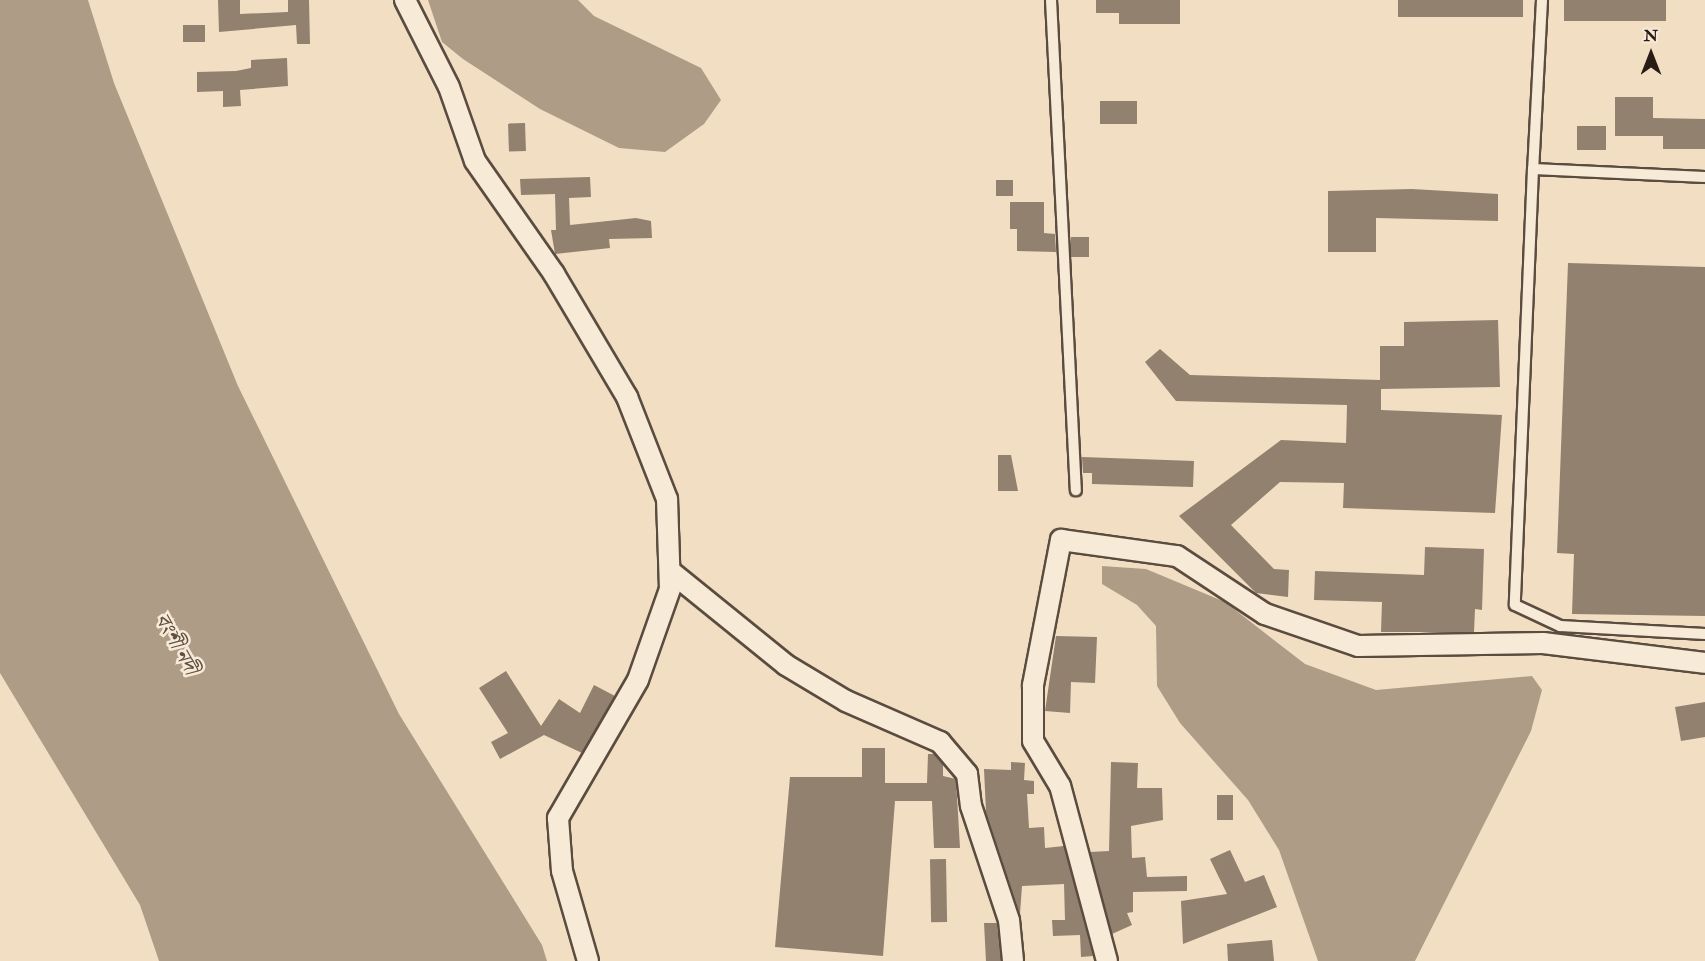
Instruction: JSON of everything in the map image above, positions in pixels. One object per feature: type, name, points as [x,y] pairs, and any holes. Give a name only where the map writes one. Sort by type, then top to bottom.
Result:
[{"type":"street","points":[[405,0],[449,87],[475,161],[554,274],[627,397],[667,499],[670,590],[638,680],[558,818],[562,871],[588,961]]},
{"type":"street","points":[[1107,961],[1060,786],[1033,741],[1033,686],[1061,540],[1177,556],[1265,614],[1358,646],[1543,643],[1705,663]]},
{"type":"street","points":[[670,571],[786,665],[846,701],[940,742],[967,774],[971,806],[1009,920],[1014,961]]},
{"type":"lane","points":[[1051,0],[1076,490]]},
{"type":"lane","points":[[1542,0],[1515,605],[1560,626],[1705,634]]},
{"type":"lane","points":[[1533,169],[1705,177]]},
{"type":"water","name":"বংশী নদী","points":[[0,0],[88,0],[114,83],[238,386],[399,714],[542,945],[547,961],[159,961],[140,905],[0,673]]},
{"type":"water","points":[[428,0],[578,0],[594,16],[701,68],[721,100],[704,124],[665,152],[619,148],[540,109],[463,59],[442,42]]},
{"type":"water","points":[[1102,566],[1146,569],[1225,602],[1305,664],[1376,690],[1532,676],[1542,690],[1531,731],[1415,961],[1318,961],[1279,850],[1248,800],[1180,723],[1157,686],[1156,626],[1137,605],[1102,584]]},
{"type":"building","points":[[218,0],[240,0],[240,14],[288,12],[288,0],[309,0],[310,44],[297,44],[296,25],[219,32]]},
{"type":"building","points":[[1096,0],[1180,0],[1180,24],[1119,24],[1119,13],[1096,13]]},
{"type":"building","points":[[1398,0],[1523,0],[1523,17],[1398,17]]},
{"type":"building","points":[[1564,0],[1666,0],[1666,21],[1564,21]]},
{"type":"building","points":[[183,25],[205,25],[205,42],[183,42]]},
{"type":"building","points":[[287,58],[288,86],[240,90],[241,106],[223,107],[223,91],[197,92],[197,72],[236,71],[251,68],[251,60]]},
{"type":"building","points":[[1615,97],[1653,97],[1653,118],[1705,119],[1705,149],[1663,149],[1663,136],[1615,136]]},
{"type":"building","points":[[1100,101],[1137,101],[1137,124],[1100,124]]},
{"type":"building","points":[[525,123],[526,151],[509,152],[508,124]]},
{"type":"building","points":[[1577,126],[1606,126],[1606,150],[1577,150]]},
{"type":"building","points":[[590,177],[591,197],[569,198],[570,225],[636,218],[651,221],[652,238],[609,239],[610,248],[555,254],[551,230],[556,230],[555,194],[521,195],[520,179]]},
{"type":"building","points":[[996,180],[1013,180],[1013,196],[996,196]]},
{"type":"building","points":[[1412,189],[1498,194],[1498,221],[1376,218],[1376,252],[1328,252],[1328,191]]},
{"type":"building","points":[[1010,202],[1044,202],[1044,233],[1055,234],[1056,252],[1017,251],[1017,229],[1010,229]]},
{"type":"building","points":[[1071,237],[1089,237],[1089,257],[1071,257]]},
{"type":"building","points":[[1568,263],[1705,267],[1705,616],[1572,614],[1574,554],[1557,553]]},
{"type":"building","points":[[1498,320],[1500,387],[1381,389],[1381,410],[1502,415],[1495,513],[1343,508],[1344,483],[1280,482],[1231,525],[1274,569],[1289,570],[1288,597],[1256,593],[1179,516],[1281,440],[1346,443],[1347,405],[1176,401],[1145,362],[1160,349],[1190,375],[1380,380],[1380,346],[1404,346],[1404,322]]},
{"type":"building","points":[[998,455],[1011,455],[1018,491],[998,491]]},
{"type":"building","points":[[1082,457],[1194,461],[1193,487],[1092,484],[1092,473],[1083,473]]},
{"type":"building","points":[[1425,547],[1484,549],[1482,610],[1475,609],[1474,632],[1381,632],[1382,602],[1314,600],[1315,571],[1424,575]]},
{"type":"building","points":[[1056,636],[1097,637],[1095,683],[1071,682],[1070,713],[1045,711]]},
{"type":"building","points":[[506,671],[541,726],[559,699],[580,713],[594,685],[615,696],[582,753],[544,735],[500,759],[491,742],[508,733],[479,688]]},
{"type":"building","points":[[1705,702],[1705,737],[1681,741],[1675,707]]},
{"type":"building","points":[[862,748],[885,748],[885,783],[927,783],[928,754],[934,754],[943,764],[943,776],[956,779],[960,848],[934,848],[932,801],[895,801],[883,956],[775,947],[790,777],[862,777]]},
{"type":"building","points":[[1011,762],[1025,763],[1024,780],[1034,781],[1034,794],[1027,794],[1029,828],[1044,827],[1045,848],[1064,846],[1093,956],[1081,957],[1080,935],[1053,936],[1052,920],[1065,920],[1064,884],[1022,886],[1020,914],[986,812],[984,769],[1011,770]]},
{"type":"building","points":[[1111,762],[1138,763],[1137,788],[1162,788],[1163,820],[1131,826],[1132,858],[1145,857],[1147,877],[1187,876],[1187,891],[1133,892],[1133,912],[1127,913],[1132,925],[1112,934],[1090,852],[1109,851]]},
{"type":"building","points":[[1217,795],[1233,795],[1233,820],[1217,820]]},
{"type":"building","points":[[1230,850],[1245,882],[1264,875],[1277,907],[1183,944],[1181,901],[1227,894],[1210,859]]},
{"type":"building","points":[[930,859],[946,859],[947,922],[931,922]]},
{"type":"building","points":[[984,923],[997,923],[1001,961],[986,961]]},
{"type":"building","points":[[1272,940],[1274,961],[1228,961],[1227,944]]}]
